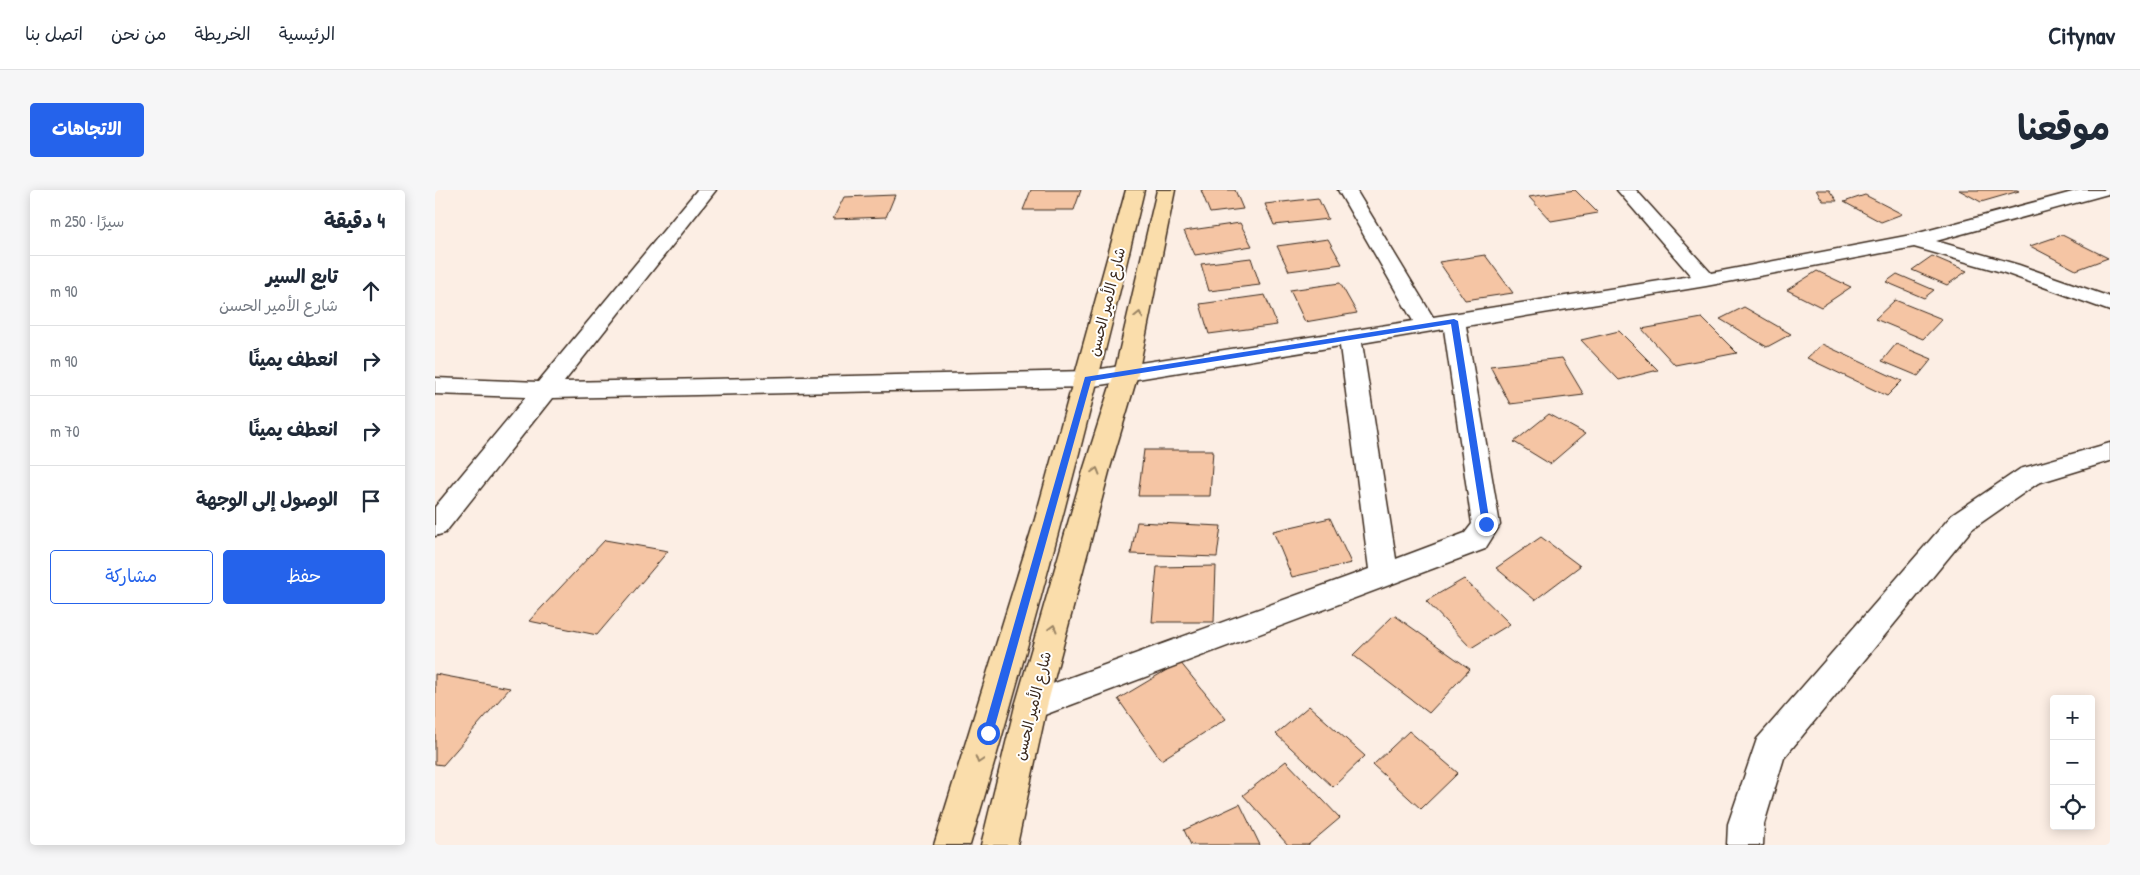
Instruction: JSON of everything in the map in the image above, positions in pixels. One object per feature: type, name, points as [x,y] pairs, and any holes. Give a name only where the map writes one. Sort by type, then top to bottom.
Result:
[{"type":"main road","name":"شارع الأمير الحسن","points":[[952,845],[988,733],[1088,379],[1135,190]]},
{"type":"main road","name":"شارع الأمير الحسن","points":[[999,845],[1031,706],[1097,468],[1126,374],[1166,190]]},
{"type":"street","points":[[435,526],[707,190]]},
{"type":"street","points":[[1347,190],[1427,326]]},
{"type":"street","points":[[1626,190],[1706,280]]},
{"type":"street","points":[[435,386],[546,390],[1088,379],[1706,280],[1913,241],[2101,190]]},
{"type":"street","points":[[1913,241],[2012,269],[2110,304]]},
{"type":"street","points":[[1031,706],[1475,540],[1486,524],[1454,321]]},
{"type":"street","points":[[1351,337],[1384,574]]},
{"type":"street","points":[[1745,845],[1746,824],[1769,750],[1962,522],[2029,476],[2110,452]]},
{"type":"building","points":[[1031,190],[1081,190],[1074,210],[1023,210]]},
{"type":"building","points":[[1201,190],[1235,190],[1243,209],[1210,213]]},
{"type":"building","points":[[1575,190],[1598,213],[1551,221],[1529,197]]},
{"type":"building","points":[[1816,190],[1829,190],[1837,201],[1823,201]]},
{"type":"building","points":[[1959,190],[2017,190],[2019,191],[1981,202]]},
{"type":"building","points":[[895,195],[886,217],[833,219],[844,197]]},
{"type":"building","points":[[1865,195],[1902,214],[1881,222],[1844,202]]},
{"type":"building","points":[[1318,198],[1328,219],[1274,225],[1265,204]]},
{"type":"building","points":[[1240,223],[1252,246],[1195,255],[1184,231]]},
{"type":"building","points":[[2062,235],[2108,258],[2076,270],[2030,246]]},
{"type":"building","points":[[1328,239],[1342,264],[1289,271],[1277,246]]},
{"type":"building","points":[[1485,255],[1513,293],[1465,300],[1439,262]]},
{"type":"building","points":[[1932,256],[1967,271],[1947,285],[1912,270]]},
{"type":"building","points":[[1251,258],[1260,285],[1209,291],[1201,264]]},
{"type":"building","points":[[1817,271],[1851,287],[1821,307],[1787,290]]},
{"type":"building","points":[[1897,274],[1934,290],[1924,298],[1886,282]]},
{"type":"building","points":[[1340,283],[1357,313],[1305,322],[1290,290]]},
{"type":"building","points":[[1265,295],[1277,325],[1209,334],[1200,304]]},
{"type":"building","points":[[1895,300],[1942,319],[1923,339],[1875,319]]},
{"type":"building","points":[[1744,307],[1791,334],[1767,347],[1720,319]]},
{"type":"building","points":[[1702,318],[1737,353],[1675,365],[1642,329]]},
{"type":"building","points":[[1619,331],[1658,370],[1619,380],[1581,340]]},
{"type":"building","points":[[1822,344],[1902,381],[1887,396],[1807,358]]},
{"type":"building","points":[[1896,344],[1932,359],[1918,376],[1882,361]]},
{"type":"building","points":[[1562,358],[1584,395],[1510,404],[1490,366]]},
{"type":"building","points":[[1549,414],[1585,434],[1550,464],[1514,442]]},
{"type":"building","points":[[1144,450],[1213,450],[1210,496],[1138,496]]},
{"type":"building","points":[[1330,518],[1351,563],[1292,577],[1273,531]]},
{"type":"building","points":[[1137,522],[1221,526],[1217,557],[1131,554]]},
{"type":"building","points":[[1541,537],[1580,566],[1535,600],[1496,568]]},
{"type":"building","points":[[605,540],[668,551],[597,635],[529,621]]},
{"type":"building","points":[[1216,566],[1214,622],[1152,622],[1157,567]]},
{"type":"building","points":[[1464,579],[1510,624],[1471,648],[1426,601]]},
{"type":"building","points":[[1394,615],[1470,669],[1429,713],[1353,655]]},
{"type":"building","points":[[1180,662],[1226,719],[1161,760],[1118,699]]},
{"type":"building","points":[[435,674],[510,688],[443,765],[435,764]]},
{"type":"building","points":[[1309,706],[1365,756],[1333,787],[1276,734]]},
{"type":"building","points":[[1409,731],[1458,773],[1421,809],[1373,765]]},
{"type":"building","points":[[1286,761],[1340,818],[1308,845],[1288,845],[1243,795]]},
{"type":"building","points":[[1240,804],[1260,845],[1191,845],[1184,830]]},
{"type":"route","points":[[988,733],[1088,379],[1454,321],[1486,524]]}]
